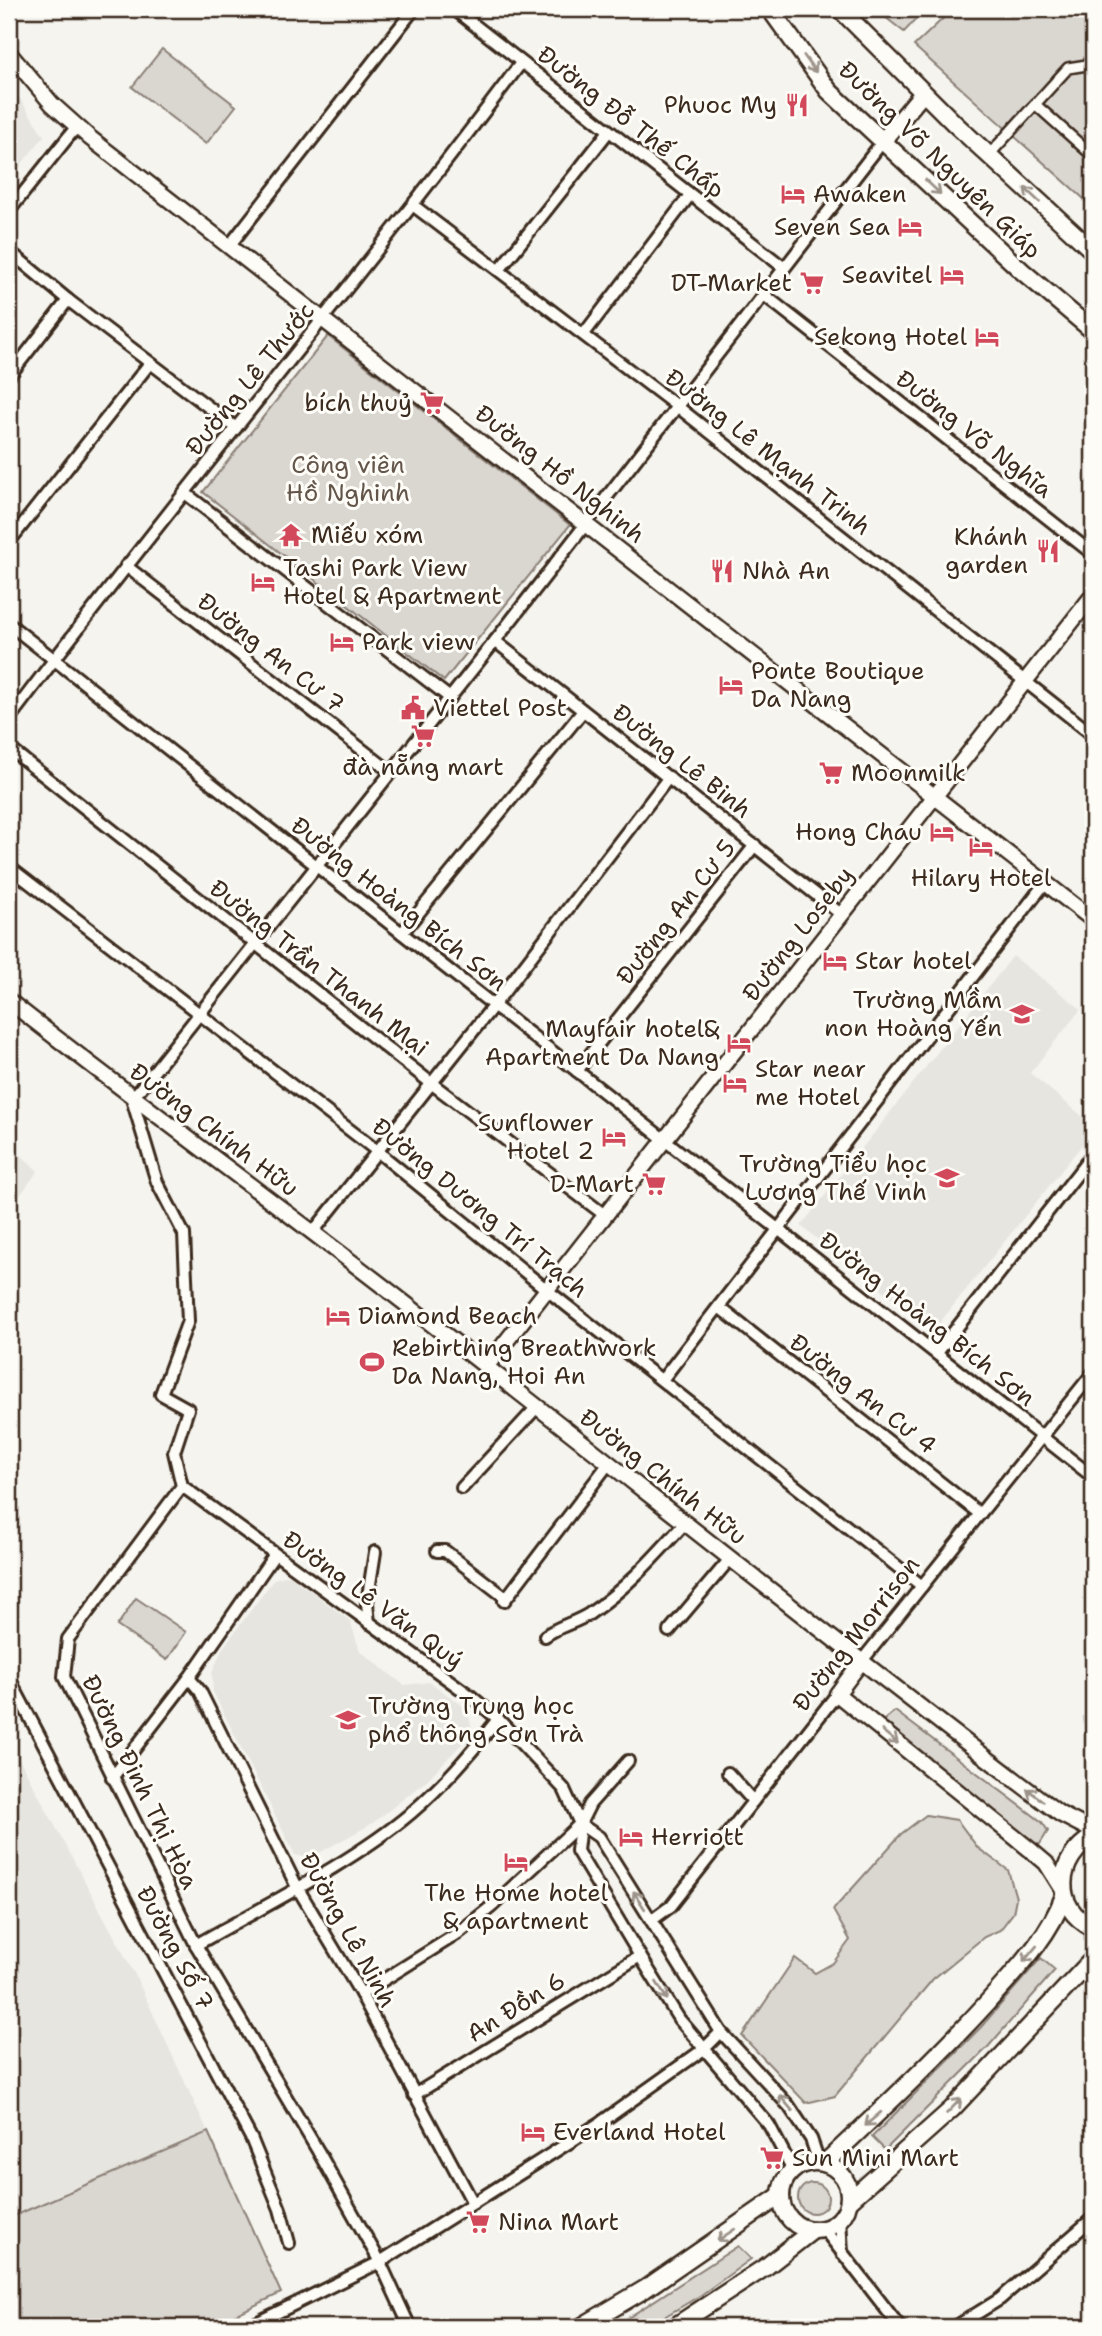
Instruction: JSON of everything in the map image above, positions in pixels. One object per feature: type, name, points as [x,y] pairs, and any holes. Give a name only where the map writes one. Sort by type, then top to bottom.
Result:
[{"type":"main road","name":"Đường Võ Nguyên Giáp","points":[[770,9],[829,91],[1022,271],[1093,331]]},
{"type":"main road","name":"Đường Võ Nguyên Giáp","points":[[840,9],[923,93],[1093,251]]},
{"type":"main road","points":[[883,141],[923,93]]},
{"type":"main road","points":[[818,2229],[790,2219],[781,2195],[783,2185],[793,2170],[822,2162],[908,2087],[1002,1986],[1049,1930],[1063,1893],[1062,1877],[1072,1853],[1093,1837]]},
{"type":"main road","points":[[1063,1893],[1076,1917],[1093,1928]]},
{"type":"main road","points":[[674,2327],[818,2229],[841,2218],[849,2201],[952,2109],[1093,1959]]},
{"type":"main road","points":[[822,2162],[844,2177],[849,2201]]},
{"type":"main road","points":[[581,2327],[645,2289],[781,2195]]},
{"type":"street","points":[[230,246],[414,9]]},
{"type":"street","name":"Đường Đỗ Thế Chấp","points":[[454,9],[783,267]]},
{"type":"street","name":"Đường Hồ Nghinh","points":[[9,53],[52,104],[77,126],[1093,920]]},
{"type":"street","name":"Đường Lê Thước","points":[[9,719],[126,566],[414,206],[521,63]]},
{"type":"street","points":[[989,155],[1068,68],[1093,64]]},
{"type":"street","points":[[1036,105],[1093,156]]},
{"type":"street","points":[[9,211],[77,126]]},
{"type":"street","points":[[500,269],[609,131]]},
{"type":"street","points":[[182,1486],[174,1452],[188,1409],[161,1394],[188,1321],[184,1234],[157,1182],[132,1099],[495,641],[883,141]]},
{"type":"street","points":[[584,334],[690,195]]},
{"type":"street","name":"Đường Lê Mạnh Trinh","points":[[414,206],[678,407],[1093,735]]},
{"type":"street","points":[[9,251],[68,300],[236,428]]},
{"type":"street","name":"Đường Võ Nghĩa","points":[[763,294],[1093,554]]},
{"type":"street","points":[[9,376],[68,300]]},
{"type":"street","points":[[9,542],[150,363]]},
{"type":"street","points":[[185,493],[450,698]]},
{"type":"street","name":"Đường An Cư 7","points":[[126,566],[391,772]]},
{"type":"street","name":"Đường Loseby","points":[[486,1367],[1093,595]]},
{"type":"street","name":"Đường Hoàng Bích Sơn","points":[[9,624],[1044,1436],[1093,1478]]},
{"type":"street","name":"Đường Lê Binh","points":[[495,641],[842,915]]},
{"type":"street","points":[[402,933],[583,711]]},
{"type":"street","name":"Đường Trần Thanh Mại","points":[[9,748],[431,1083],[606,1216]]},
{"type":"street","points":[[313,1232],[494,1005],[669,777]]},
{"type":"street","name":"Đường An Cư 5","points":[[577,1071],[755,845]]},
{"type":"street","name":"Đường Dương Trí Trạch","points":[[9,867],[377,1151],[547,1290],[922,1586]]},
{"type":"street","points":[[662,1380],[780,1231],[1045,883]]},
{"type":"street","name":"Đường Chính Hữu","points":[[9,1001],[132,1099],[313,1232],[861,1662],[1060,1814],[1093,1831]]},
{"type":"street","points":[[937,1353],[1093,1154]]},
{"type":"street","name":"Đường An Cư 4","points":[[719,1307],[981,1514]]},
{"type":"street","name":"Đường Morrison","points":[[652,1920],[671,1906],[861,1662],[1093,1373]]},
{"type":"street","points":[[462,1488],[537,1406]]},
{"type":"street","points":[[437,1551],[445,1551],[505,1599],[609,1463]]},
{"type":"street","name":"Đường Lê Văn Quý","points":[[182,1486],[498,1719],[564,1789],[580,1824],[577,1851],[640,1956],[679,2019],[769,2125],[793,2170]]},
{"type":"street","name":"Đường Đinh Thị Hòa","points":[[182,1486],[68,1639],[64,1677],[196,1945],[380,2262],[410,2327]]},
{"type":"street","points":[[545,1636],[557,1627],[588,1615],[645,1568],[685,1523]]},
{"type":"street","points":[[369,1623],[367,1603],[374,1552]]},
{"type":"street","points":[[112,1778],[188,1678],[275,1554]]},
{"type":"street","points":[[669,1631],[730,1559]]},
{"type":"street","name":"Đường Số 7","points":[[9,1678],[251,2138],[280,2208],[289,2244]]},
{"type":"street","name":"Đường Lê Ninh","points":[[188,1678],[200,1691],[297,1887],[361,1994],[473,2203]]},
{"type":"street","points":[[837,1694],[1046,1863],[1063,1893]]},
{"type":"street","points":[[196,1945],[297,1887],[408,1815],[459,1766],[498,1719]]},
{"type":"street","points":[[361,1994],[457,1934],[580,1824],[590,1804],[628,1761]]},
{"type":"street","points":[[728,1773],[753,1801]]},
{"type":"street","name":"Đường Lê Văn Quý","points":[[580,1824],[599,1837],[721,2032],[789,2106],[811,2139],[822,2162]]},
{"type":"street","name":"An Đồn 6","points":[[414,2095],[640,1956]]},
{"type":"street","points":[[248,2327],[380,2262],[600,2123],[704,2049],[721,2032]]},
{"type":"street","points":[[841,2218],[842,2253]]},
{"type":"street","points":[[955,2327],[1000,2299],[1093,2218]]},
{"type":"street","points":[[818,2229],[842,2253],[901,2327]]},
{"type":"shaded area","points":[[9,82],[44,136],[9,180]]},
{"type":"shaded area","name":"Trường Tiểu học Lương Thế Vinh","points":[[1013,956],[1081,1009],[1030,1073],[1093,1125],[1093,1131],[933,1331],[801,1226]]},
{"type":"shaded area","points":[[9,1144],[38,1171],[9,1210]]},
{"type":"shaded area","name":"Trường Trung học phổ thông Sơn Trà","points":[[290,1575],[350,1621],[360,1651],[404,1685],[430,1682],[467,1709],[473,1732],[427,1780],[373,1823],[310,1858],[295,1855],[213,1692],[212,1673],[222,1649],[274,1579]]},
{"type":"shaded area","points":[[9,1740],[136,1977],[208,2132],[9,2218]]},
{"type":"green space","points":[[875,9],[926,9],[904,32]]},
{"type":"green space","points":[[953,9],[1093,9],[1093,207],[914,46]]},
{"type":"green space","points":[[162,49],[236,106],[206,144],[132,87]]},
{"type":"green space","name":"Công viên Hồ Nghinh","points":[[328,336],[570,525],[444,681],[203,492]]},
{"type":"green space","points":[[136,1598],[186,1632],[167,1660],[117,1626]]},
{"type":"green space","points":[[895,1711],[1042,1822],[1048,1831],[1040,1844],[1034,1846],[883,1727],[885,1719]]},
{"type":"green space","points":[[926,1815],[957,1820],[978,1848],[1008,1870],[1016,1898],[1013,1913],[1000,1930],[984,1937],[933,1979],[835,2096],[806,2103],[742,2036],[795,1958],[815,1973],[833,1963],[850,1940],[833,1910],[901,1834]]},
{"type":"green space","points":[[1041,1958],[1055,1970],[988,2047],[885,2150],[872,2137],[981,2027]]},
{"type":"green space","points":[[208,2132],[281,2293],[209,2327],[9,2327],[9,2218]]},
{"type":"green space","points":[[813,2183],[824,2187],[828,2198],[824,2209],[813,2213],[802,2209],[798,2198],[802,2187]]},
{"type":"green space","points":[[738,2246],[751,2259],[701,2295],[647,2327],[614,2327]]},
{"type":"place","name":"Phuoc My","points":[[797,105]]},
{"type":"place","name":"Awaken","points":[[793,194]]},
{"type":"place","name":"Seven Sea","points":[[910,227]]},
{"type":"place","name":"Seavitel","points":[[952,275]]},
{"type":"place","name":"DT-Market","points":[[812,283]]},
{"type":"place","name":"Sekong Hotel","points":[[987,337]]},
{"type":"place","name":"bích thuỷ","points":[[432,403]]},
{"type":"place","name":"Miếu xóm","points":[[291,535]]},
{"type":"place","name":"Khánh garden","points":[[1048,551]]},
{"type":"place","name":"Nhà An","points":[[722,571]]},
{"type":"place","name":"Tashi Park View Hotel & Apartment","points":[[263,582]]},
{"type":"place","name":"Park view","points":[[342,642]]},
{"type":"place","name":"Ponte Boutique Da Nang","points":[[731,685]]},
{"type":"place","name":"Viettel Post","points":[[413,708]]},
{"type":"place","name":"đà nẵng mart","points":[[423,736]]},
{"type":"place","name":"Moonmilk","points":[[831,773]]},
{"type":"place","name":"Hong Chau","points":[[942,832]]},
{"type":"place","name":"Hilary Hotel","points":[[981,847]]},
{"type":"place","name":"Star hotel","points":[[835,961]]},
{"type":"place","name":"Trường Mầm non Hoàng Yến","points":[[1022,1014]]},
{"type":"place","name":"Mayfair hotel& Apartment Da Nang","points":[[739,1043]]},
{"type":"place","name":"Star near me Hotel","points":[[735,1083]]},
{"type":"place","name":"Sunflower Hotel 2","points":[[614,1137]]},
{"type":"place","name":"Trường Tiểu học Lương Thế Vinh","points":[[947,1178]]},
{"type":"place","name":"D-Mart","points":[[654,1184]]},
{"type":"place","name":"Diamond Beach","points":[[338,1316]]},
{"type":"place","name":"Rebirthing Breathwork Da Nang, Hoi An","points":[[372,1362]]},
{"type":"place","name":"Trường Trung học phổ thông Sơn Trà","points":[[348,1720]]},
{"type":"place","name":"Herriott","points":[[631,1837]]},
{"type":"place","name":"The Home hotel & apartment","points":[[516,1862]]},
{"type":"place","name":"Everland Hotel","points":[[533,2132]]},
{"type":"place","name":"Sun Mini Mart","points":[[772,2158]]},
{"type":"place","name":"Nina Mart","points":[[478,2222]]}]
